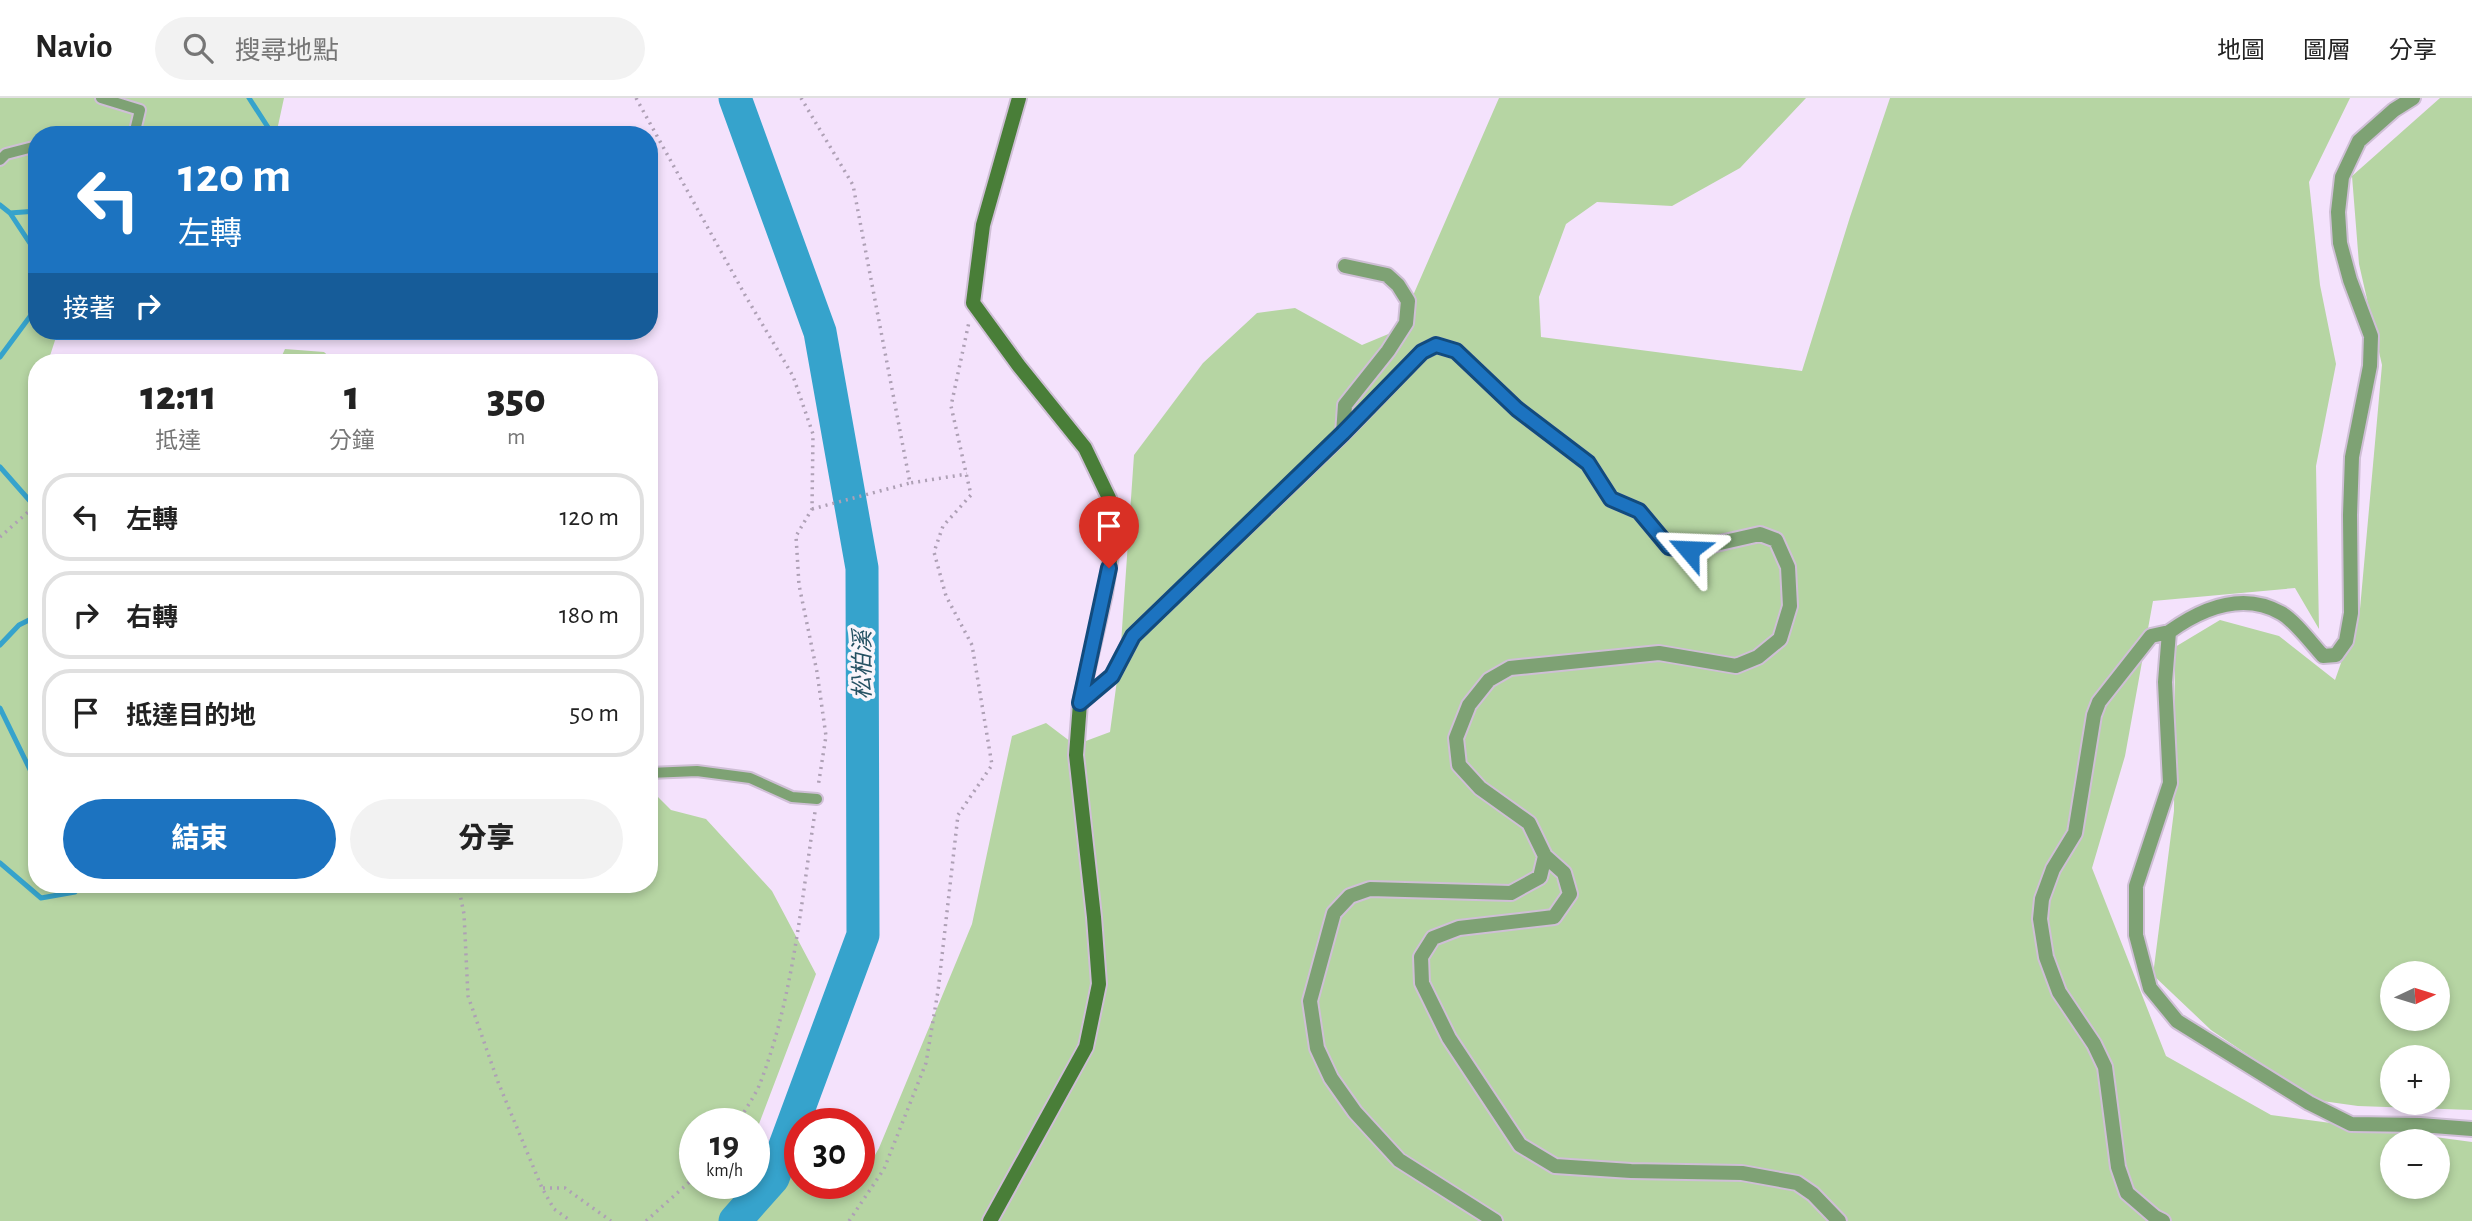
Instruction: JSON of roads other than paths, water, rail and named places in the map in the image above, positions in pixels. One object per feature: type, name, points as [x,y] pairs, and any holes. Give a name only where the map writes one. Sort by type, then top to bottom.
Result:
[{"type":"main road","points":[[990,1221],[1086,1047],[1099,984],[1076,755],[1080,703],[1105,594],[1112,541],[1109,498],[1085,448],[1019,366],[973,303],[973,285],[983,225],[1019,98]]},
{"type":"street","points":[[2163,1221],[2127,1193],[2118,1167],[2105,1067],[2094,1044],[2059,992],[2046,957],[2040,919],[2042,899],[2053,869],[2075,833],[2094,715],[2099,702],[2151,636],[2169,632],[2189,618],[2223,604],[2253,603],[2282,613],[2323,656],[2336,655],[2346,641],[2351,613],[2352,457],[2370,366],[2371,336],[2350,280],[2340,243],[2338,212],[2342,177],[2359,141],[2394,110],[2413,98]]},
{"type":"street","points":[[1343,433],[1345,405],[1388,351],[1406,323],[1408,301],[1398,285],[1387,275],[1345,266]]},
{"type":"street","points":[[1080,703],[1112,676],[1133,636],[1343,433],[1422,352],[1436,345],[1456,351],[1517,409],[1588,463],[1611,499],[1639,511],[1669,547],[1689,550],[1760,534],[1776,540],[1788,567],[1790,606],[1780,639],[1758,657],[1736,666],[1659,653],[1510,668],[1489,680],[1469,705],[1456,738],[1459,765],[1480,788],[1529,823],[1545,856],[1564,873],[1570,894],[1554,917],[1459,928],[1433,938],[1421,957],[1422,983],[1449,1038],[1520,1145],[1555,1166],[1632,1171],[1742,1173],[1797,1183],[1813,1194],[1839,1221]]},
{"type":"street","points":[[2169,632],[2165,682],[2170,783],[2136,886],[2136,935],[2150,988],[2177,1021],[2309,1103],[2351,1124],[2472,1129]]},
{"type":"street","points":[[1495,1221],[1399,1160],[1355,1112],[1331,1078],[1317,1048],[1310,1001],[1334,913],[1350,896],[1370,889],[1511,893],[1540,877],[1545,856]]},
{"type":"lane","points":[[101,98],[140,110],[136,126]]},
{"type":"lane","points":[[0,160],[6,154],[28,148]]},
{"type":"lane","points":[[658,773],[697,771],[750,778],[792,797],[817,799]]},
{"type":"waterway","points":[[249,98],[267,126]]},
{"type":"waterway","name":"松柏溪","points":[[735,98],[820,332],[862,568],[863,935],[773,1178],[735,1221]]},
{"type":"waterway","points":[[0,205],[10,213]]},
{"type":"waterway","points":[[28,212],[10,213],[28,240]]},
{"type":"waterway","points":[[0,357],[28,319]]},
{"type":"waterway","points":[[0,467],[28,499]]},
{"type":"waterway","points":[[0,645],[19,625],[28,620]]},
{"type":"waterway","points":[[0,708],[28,766]]},
{"type":"waterway","points":[[0,863],[28,887]]},
{"type":"waterway","points":[[35,893],[41,898],[69,893]]}]
